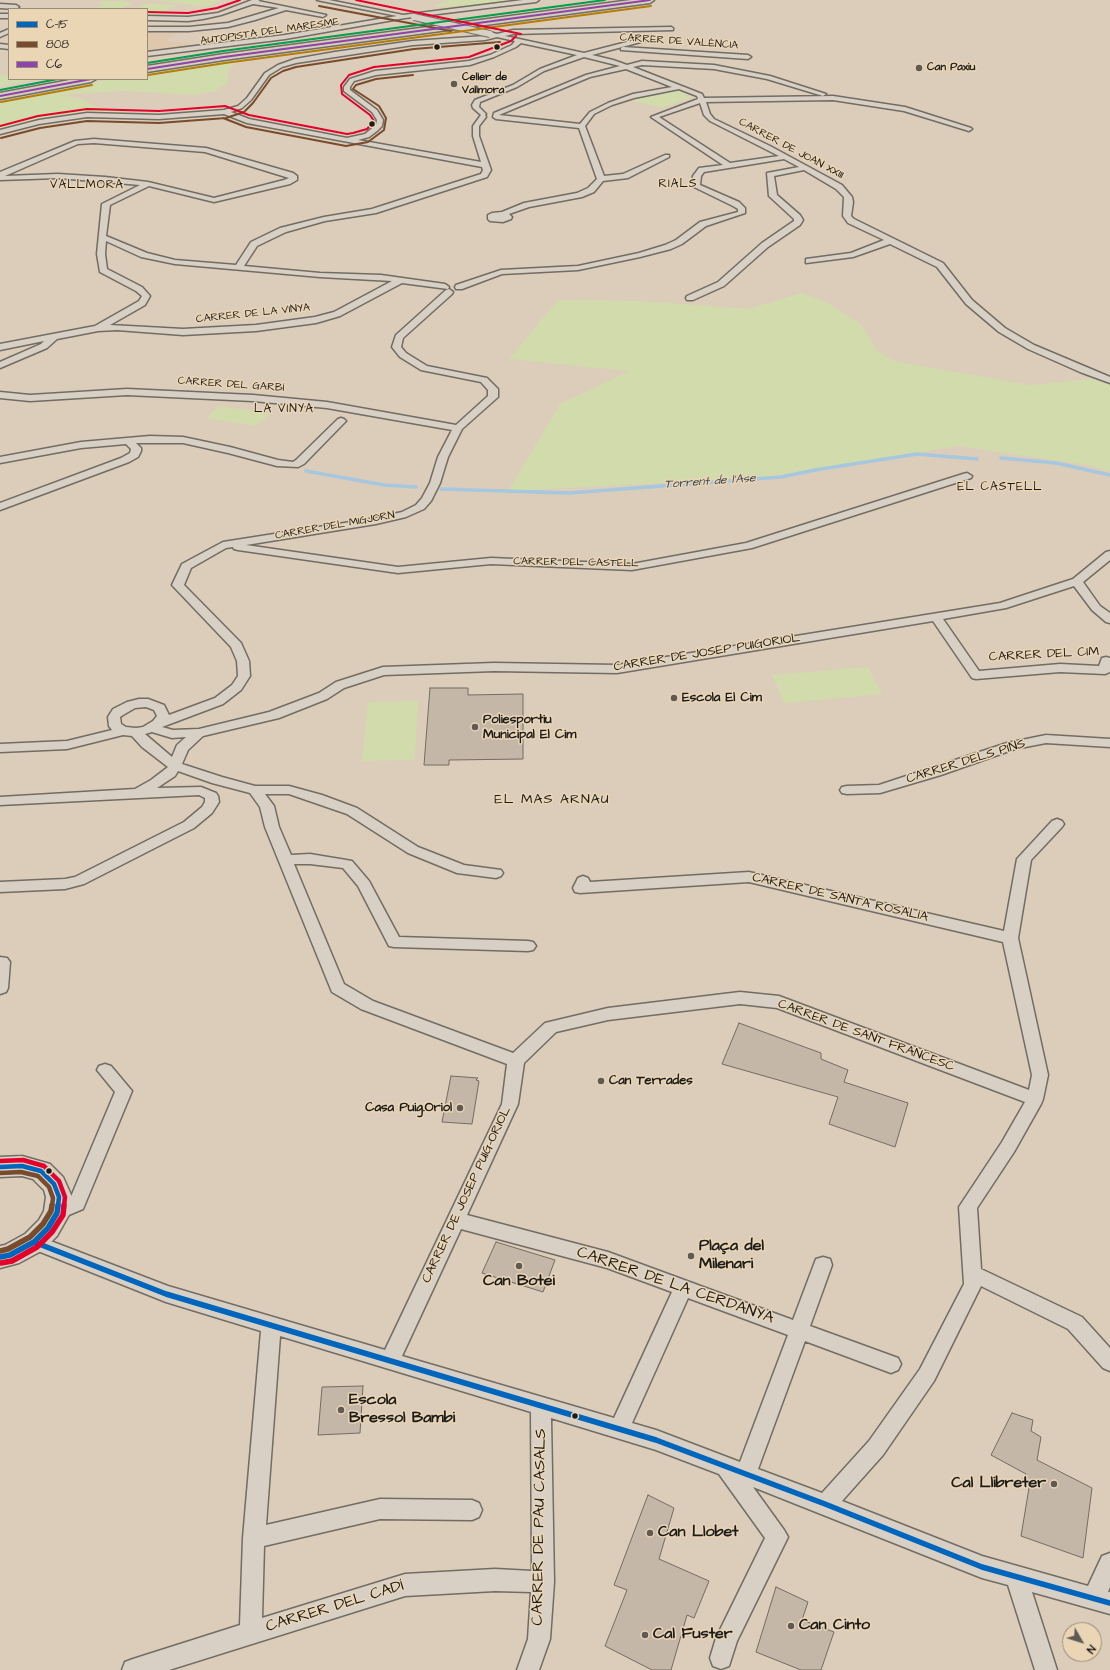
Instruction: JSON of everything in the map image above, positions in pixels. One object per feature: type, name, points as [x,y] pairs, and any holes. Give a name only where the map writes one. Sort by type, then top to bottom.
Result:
[{"type":"highway","name":"AUTOPISTA DEL MARESME","points":[[148,63],[316,37],[610,0]]},
{"type":"highway","name":"AUTOPISTA DEL MARESME","points":[[148,69],[406,32],[650,0]]},
{"type":"highway","points":[[250,57],[406,32]]},
{"type":"highway","points":[[0,89],[47,80]]},
{"type":"highway","points":[[1,99],[86,80]]},
{"type":"street","points":[[325,0],[414,17],[584,55],[625,66],[700,95],[702,100]]},
{"type":"street","points":[[363,7],[382,0]]},
{"type":"street","points":[[148,54],[285,37],[405,16],[536,0]]},
{"type":"street","points":[[148,18],[188,19],[219,14],[255,1],[323,15]]},
{"type":"street","points":[[0,6],[16,7]]},
{"type":"street","points":[[148,30],[172,30],[228,25],[253,19],[286,8]]},
{"type":"street","points":[[148,23],[158,18]]},
{"type":"street","points":[[0,132],[39,122],[87,115],[159,117],[225,112],[240,107],[249,99],[267,74],[280,66],[295,61],[413,43],[485,38],[513,32],[672,29]]},
{"type":"street","points":[[483,116],[476,108],[475,104],[477,101],[516,86],[542,70],[584,55],[650,38]]},
{"type":"street","points":[[347,140],[367,136],[379,126],[380,120],[375,111],[347,90],[347,87],[352,80],[375,73],[470,63],[492,56],[514,46],[520,40]]},
{"type":"street","name":"CARRER DE VALÈNCIA","points":[[609,48],[748,57]]},
{"type":"street","points":[[496,115],[588,76],[625,66],[649,63],[714,67],[768,76],[832,98]]},
{"type":"street","points":[[582,126],[592,113],[616,102],[645,93],[680,87]]},
{"type":"street","points":[[728,165],[653,118],[702,100],[832,98],[905,109],[969,129]]},
{"type":"street","name":"CARRER DE JOAN XXIII","points":[[702,100],[707,115],[712,120],[806,168],[846,192],[850,202],[847,216],[851,222],[940,265],[969,302],[1002,330],[1031,347],[1110,380]]},
{"type":"street","points":[[225,112],[247,121],[485,164]]},
{"type":"street","points":[[483,116],[496,115],[582,126]]},
{"type":"street","points":[[239,267],[250,248],[264,238],[288,228],[320,220],[373,211],[432,191],[480,178],[486,173],[485,164],[476,136],[476,126],[483,116]]},
{"type":"street","points":[[582,126],[601,179]]},
{"type":"street","points":[[367,136],[367,141],[370,144]]},
{"type":"street","points":[[0,175],[77,142],[94,141],[206,150],[290,175],[294,178],[287,182],[214,200],[148,184],[80,176],[0,178]]},
{"type":"street","points":[[502,214],[527,205],[579,196],[591,190],[601,179],[625,176],[667,156]]},
{"type":"street","points":[[102,238],[121,247],[157,259],[320,275],[381,277],[447,289],[451,285],[460,287],[501,272],[514,270],[555,270],[578,268],[640,255],[679,242],[703,224],[741,213],[742,210],[736,204],[696,185],[698,176],[702,170],[785,157]]},
{"type":"street","points":[[690,298],[721,284],[765,245],[797,223],[797,217],[773,196],[770,175],[806,168]]},
{"type":"street","points":[[0,346],[98,328],[142,303],[146,296],[139,289],[103,270],[101,254],[102,224],[106,204],[148,184]]},
{"type":"street","points":[[809,261],[853,255],[890,241]]},
{"type":"street","name":"CARRER DE LA VINYA","points":[[98,328],[117,327],[183,332],[256,328],[316,320],[337,314],[402,280]]},
{"type":"street","name":"CARRER DEL MIGJORN","points":[[0,748],[67,745],[124,728],[155,726],[219,701],[237,687],[244,676],[243,661],[237,646],[228,635],[178,585],[186,566],[223,545],[376,521],[406,514],[420,507],[427,499],[435,483],[443,457],[458,428],[493,397],[493,389],[490,384],[484,380],[471,376],[424,368],[403,355],[396,347],[396,342],[399,337],[447,289]]},
{"type":"street","points":[[0,365],[44,346],[55,335]]},
{"type":"street","name":"CARRER DEL GARBÍ","points":[[0,395],[30,398],[127,392],[253,398],[327,405],[458,428]]},
{"type":"street","points":[[0,460],[81,445],[150,439],[183,440],[230,450],[277,463],[294,465],[300,462],[341,421]]},
{"type":"street","points":[[0,507],[125,460],[134,455],[136,451],[136,448],[127,440]]},
{"type":"street","name":"CARRER DEL CASTELL","points":[[223,545],[398,570],[490,561],[632,566],[748,546],[967,476]]},
{"type":"street","name":"CARRER DE JOSEP PUIGORIOL","points":[[155,726],[172,734],[199,733],[274,715],[323,696],[340,685],[383,671],[494,667],[617,668],[1002,606],[1076,581],[1110,554]]},
{"type":"street","points":[[1076,581],[1096,608],[1110,619]]},
{"type":"street","name":"CARRER DEL CIM","points":[[936,617],[976,674],[1060,668],[1105,670],[1106,661]]},
{"type":"street","name":"CARRER DEL MIGJORN","points":[[124,728],[114,717],[118,712],[131,705],[148,704],[160,708],[180,710],[202,707]]},
{"type":"street","points":[[155,726],[163,716],[160,708]]},
{"type":"street","points":[[180,733],[178,725],[182,716]]},
{"type":"street","points":[[124,728],[176,766],[216,780],[255,790],[289,790],[317,798],[352,811],[413,850],[462,870],[496,873]]},
{"type":"street","points":[[138,793],[170,773],[176,766],[182,748],[199,733]]},
{"type":"street","name":"CARRER DELS PINS","points":[[847,790],[880,789],[1012,746],[1046,739],[1110,743]]},
{"type":"street","points":[[255,790],[267,806],[272,827],[338,988],[367,1005],[516,1061]]},
{"type":"street","points":[[0,801],[201,791],[211,796],[212,802],[207,810],[189,825],[79,881],[65,884],[0,887]]},
{"type":"street","points":[[825,1504],[876,1448],[927,1375],[973,1284],[968,1207],[1008,1147],[1035,1099],[1040,1075],[1010,938],[1024,859],[1057,824]]},
{"type":"street","points":[[286,860],[310,859],[347,864],[364,884],[394,942],[528,946]]},
{"type":"street","name":"CARRER DE SANTA ROSALÍA","points":[[583,881],[580,888],[749,877],[1010,938]]},
{"type":"street","points":[[0,988],[1,962]]},
{"type":"street","name":"CARRER DE SANT FRANCESC","points":[[516,1061],[551,1027],[608,1014],[740,998],[779,1002],[1035,1099]]},
{"type":"street","name":"CARRER DE JOSEP PUIG-ORIOL","points":[[390,1361],[510,1104],[516,1061]]},
{"type":"street","points":[[57,1213],[77,1204],[124,1091],[105,1070]]},
{"type":"street","points":[[0,1167],[22,1166],[41,1171],[54,1184],[59,1197],[57,1213],[48,1228],[34,1242],[10,1256],[0,1257]]},
{"type":"street","name":"CARRER DE LA CERDANYA","points":[[456,1220],[608,1260],[891,1364]]},
{"type":"street","points":[[34,1242],[166,1294],[656,1440],[746,1473],[982,1566],[1016,1577],[1102,1601],[1110,1564]]},
{"type":"street","points":[[746,1473],[823,1266]]},
{"type":"street","points":[[972,1273],[1075,1323],[1110,1362]]},
{"type":"street","points":[[619,1429],[680,1296]]},
{"type":"street","points":[[251,1632],[254,1538],[270,1326]]},
{"type":"street","name":"CARRER DE PAU CASALS","points":[[528,1670],[539,1639],[543,1582],[541,1406]]},
{"type":"street","points":[[721,1658],[727,1638],[778,1537],[725,1466]]},
{"type":"street","points":[[254,1538],[380,1509],[472,1510]]},
{"type":"street","points":[[1016,1577],[1046,1670]]},
{"type":"street","name":"CARRER DEL CADÍ","points":[[133,1670],[405,1585],[495,1580],[543,1582]]},
{"type":"shaded area","points":[[148,31],[178,32],[166,41],[196,45],[186,48],[148,51]]},
{"type":"green space","points":[[155,0],[222,0],[205,7]]},
{"type":"green space","points":[[449,0],[524,0],[480,5],[432,7]]},
{"type":"green space","points":[[102,1],[123,1],[132,3],[123,8],[97,8],[105,4],[99,3]]},
{"type":"green space","points":[[148,3],[177,5],[156,16],[148,16],[148,8],[139,8]]},
{"type":"green space","points":[[242,58],[229,69],[227,84],[215,91],[196,95],[122,91],[60,95],[82,99],[97,107],[147,115],[79,113],[0,128],[0,103],[32,97],[9,98],[105,80],[148,80],[148,72]]},
{"type":"green space","points":[[8,74],[8,80],[32,80],[0,86],[0,76]]},
{"type":"green space","points":[[667,91],[683,92],[692,97],[662,108],[631,100]]},
{"type":"green space","points":[[802,293],[826,302],[862,325],[877,351],[897,362],[1030,385],[1091,379],[1110,384],[1110,471],[1087,465],[957,446],[781,477],[508,491],[560,404],[629,371],[509,359],[558,300],[640,301],[748,309]]},
{"type":"green space","points":[[220,406],[270,414],[256,426],[206,418]]},
{"type":"green space","points":[[868,667],[882,694],[784,703],[772,675]]},
{"type":"green space","points":[[418,701],[415,760],[362,761],[368,702]]},
{"type":"building","name":"Poliesportiu Municipal El Cim","points":[[430,688],[468,688],[468,695],[523,694],[523,759],[449,760],[449,765],[424,765]]},
{"type":"building","points":[[739,1023],[821,1053],[821,1059],[848,1070],[844,1082],[908,1103],[895,1147],[829,1124],[838,1097],[722,1064]]},
{"type":"building","name":"Casa Puig.Oriol","points":[[451,1076],[478,1078],[476,1080],[479,1081],[472,1124],[442,1122]]},
{"type":"building","name":"Can Botei","points":[[496,1242],[555,1260],[543,1292],[482,1273]]},
{"type":"building","name":"Escola Bressol Bambi","points":[[363,1386],[360,1433],[318,1435],[322,1387]]},
{"type":"building","name":"Cal Llibreter","points":[[1012,1413],[1033,1420],[1031,1431],[1041,1437],[1037,1460],[1092,1488],[1083,1558],[1021,1536],[1029,1488],[1022,1480],[1026,1474],[991,1455]]},
{"type":"building","points":[[648,1495],[674,1508],[659,1559],[709,1581],[694,1618],[687,1615],[671,1670],[652,1670],[605,1646],[627,1590],[614,1585]]},
{"type":"building","name":"Can Cinto","points":[[776,1587],[808,1602],[802,1620],[834,1632],[821,1670],[801,1670],[756,1652]]},
{"type":"waterway","name":"Torrent de l'Ase","points":[[441,489],[569,493],[781,477],[815,470],[917,454],[977,459]]},
{"type":"waterway","name":"Torrent de l'Ase","points":[[1001,458],[1056,463],[1110,475]]},
{"type":"waterway","name":"Torrent de l'Ase","points":[[306,471],[384,485],[416,487]]},
{"type":"transit line","points":[[148,12],[188,13],[217,8],[240,0]]},
{"type":"transit line","points":[[356,0],[521,34]]},
{"type":"transit line","points":[[148,63],[223,51],[605,0]]},
{"type":"transit line","name":"C6","points":[[148,69],[224,57],[650,0]]},
{"type":"transit line","name":"808","points":[[319,6],[451,31]]},
{"type":"transit line","points":[[148,75],[225,63],[651,6]]},
{"type":"transit line","points":[[0,126],[38,116],[87,109],[159,111],[225,106],[249,115],[347,134],[353,133],[367,129],[374,121],[370,115],[342,94],[341,85],[349,75],[374,67],[469,57],[511,41],[516,36]]},
{"type":"transit line","name":"808","points":[[1,138],[40,128],[87,121],[159,123],[226,118],[244,112],[253,103],[271,78],[283,71],[296,67],[414,49],[500,42]]},
{"type":"transit line","name":"808","points":[[223,118],[246,127],[346,146],[368,142],[384,130],[386,118],[379,106],[353,89],[356,85],[376,79],[413,75]]},
{"type":"transit line","points":[[0,90],[53,80]]},
{"type":"transit line","name":"C6","points":[[0,96],[86,80]]},
{"type":"transit line","points":[[1,102],[92,85]]},
{"type":"transit line","points":[[0,1161],[23,1160],[44,1166],[59,1181],[65,1197],[63,1215],[52,1232],[37,1247],[12,1261],[1,1263]]},
{"type":"transit line","name":"C-15","points":[[0,1167],[22,1166],[41,1171],[54,1184],[59,1197],[57,1213],[48,1228],[34,1242],[10,1255],[0,1257]]},
{"type":"transit line","name":"808","points":[[0,1173],[21,1172],[38,1176],[49,1187],[53,1198],[51,1211],[43,1224],[30,1237],[8,1249],[0,1251]]},
{"type":"transit line","name":"C-15","points":[[34,1242],[166,1294],[656,1440],[825,1504],[982,1567],[1110,1603]]},
{"type":"place","name":"Can Paxiu","points":[[919,68]]},
{"type":"place","name":"Celler de Vallmora","points":[[454,84]]},
{"type":"place","name":"Escola El Cim","points":[[674,698]]},
{"type":"place","name":"Poliesportiu Municipal El Cim","points":[[475,727]]},
{"type":"place","name":"Can Terrades","points":[[601,1081]]},
{"type":"place","name":"Casa Puig.Oriol","points":[[460,1108]]},
{"type":"place","name":"Plaça del Milenari","points":[[691,1256]]},
{"type":"place","name":"Can Botei","points":[[519,1266]]},
{"type":"place","name":"Escola Bressol Bambi","points":[[341,1410]]},
{"type":"place","name":"Cal Llibreter","points":[[1054,1484]]},
{"type":"place","name":"Can Llobet","points":[[650,1533]]},
{"type":"place","name":"Can Cinto","points":[[791,1626]]},
{"type":"place","name":"Cal Fuster","points":[[645,1635]]},
{"type":"district","name":"RIALS","points":[[678,184]]},
{"type":"district","name":"VALLMORA","points":[[87,185]]},
{"type":"district","name":"LA VINYA","points":[[284,409]]},
{"type":"district","name":"EL CASTELL","points":[[1000,487]]},
{"type":"district","name":"EL MAS ARNAU","points":[[552,800]]}]
